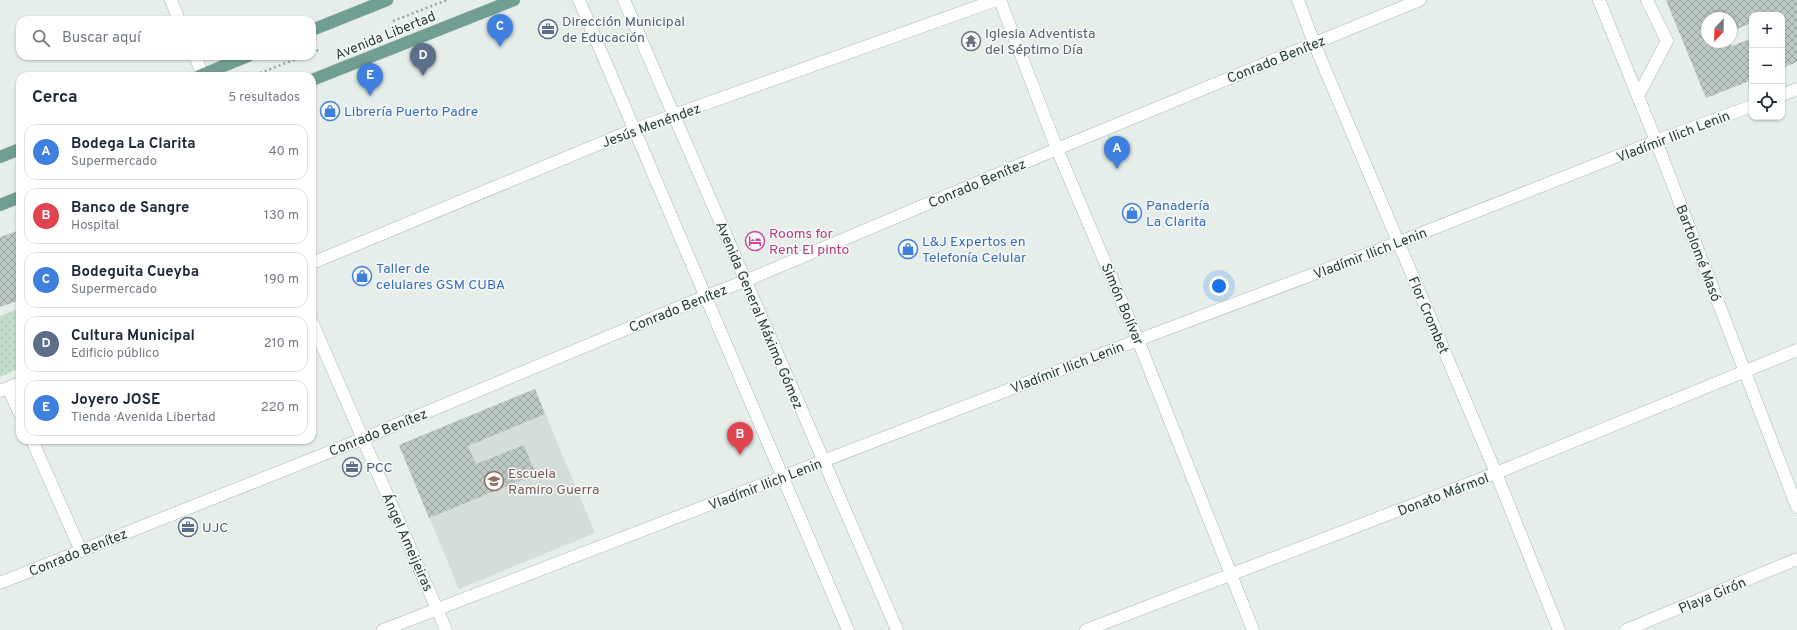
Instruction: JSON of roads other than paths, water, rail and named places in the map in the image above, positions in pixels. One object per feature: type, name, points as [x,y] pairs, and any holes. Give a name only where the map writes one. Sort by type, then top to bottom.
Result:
[{"type":"main road","points":[[316,28],[387,0]]},
{"type":"main road","name":"Avenida Libertad","points":[[316,78],[514,0]]},
{"type":"main road","points":[[211,72],[239,60]]},
{"type":"main road","points":[[0,157],[16,150]]},
{"type":"main road","points":[[0,205],[16,199]]},
{"type":"street","points":[[171,0],[177,16]]},
{"type":"street","points":[[579,0],[848,630]]},
{"type":"street","name":"Avenida General Máximo Gómez","points":[[624,0],[897,630]]},
{"type":"street","name":"Jesús Menéndez","points":[[316,261],[635,129],[996,0]]},
{"type":"street","name":"Simón Bolívar","points":[[1000,0],[1057,149],[1138,340],[1253,630]]},
{"type":"street","name":"Flor Crombet","points":[[1298,0],[1314,43],[1496,473],[1559,630]]},
{"type":"street","name":"Conrado Benítez","points":[[0,583],[362,439],[706,296],[746,281],[1057,149],[1420,0]]},
{"type":"street","name":"Bartolomé Masó","points":[[1599,0],[1656,141],[1797,507]]},
{"type":"street","points":[[1638,96],[1667,41],[1647,0]]},
{"type":"street","points":[[196,60],[201,72]]},
{"type":"street","points":[[1785,94],[1797,89]]},
{"type":"street","name":"Vladímir Ilich Lenin","points":[[383,630],[1138,340],[1399,242],[1656,141],[1749,107]]},
{"type":"street","name":"Ángel Ameijeiras","points":[[316,331],[446,630]]},
{"type":"street","name":"Donato Mármol","points":[[1086,630],[1496,473],[1797,350]]},
{"type":"street","points":[[16,385],[4,390],[16,408]]},
{"type":"street","points":[[34,444],[81,551]]},
{"type":"street","name":"Playa Girón","points":[[1626,630],[1797,559]]},
{"type":"place","name":"Dirección Municipal de Educación","points":[[548,29]]},
{"type":"place","name":"Iglesia Adventista del Séptimo Día","points":[[971,41]]},
{"type":"place","name":"Bodeguita Cueyba","points":[[500,47]]},
{"type":"place","name":"Cultura Municipal","points":[[423,76]]},
{"type":"place","name":"Joyero JOSE","points":[[370,96]]},
{"type":"place","name":"Librería Puerto Padre","points":[[330,111]]},
{"type":"place","name":"Bodega La Clarita","points":[[1117,169]]},
{"type":"place","name":"Panadería La Clarita","points":[[1132,213]]},
{"type":"place","name":"Rooms for Rent El pinto","points":[[755,241]]},
{"type":"place","name":"L&J Expertos en Telefonía Celular","points":[[908,249]]},
{"type":"place","name":"Taller de celulares GSM CUBA","points":[[362,276]]},
{"type":"place","name":"Banco de Sangre","points":[[740,455]]},
{"type":"place","name":"PCC","points":[[352,467]]},
{"type":"place","name":"Escuela Ramiro Guerra","points":[[494,481]]},
{"type":"place","name":"UJC","points":[[188,527]]}]
